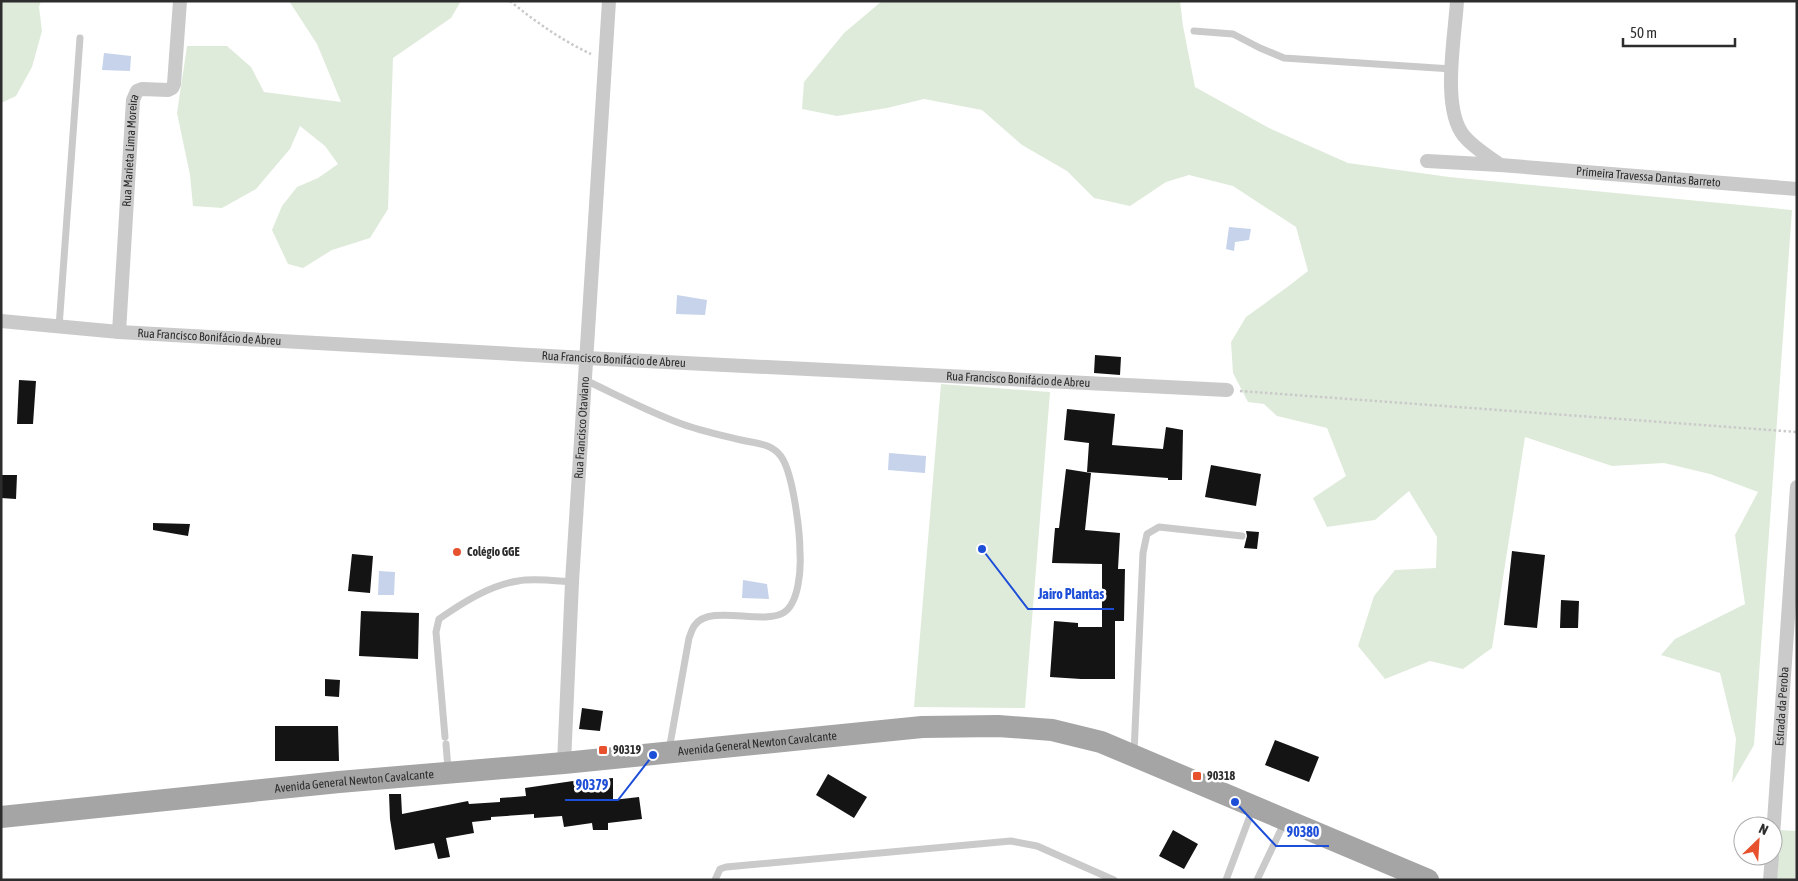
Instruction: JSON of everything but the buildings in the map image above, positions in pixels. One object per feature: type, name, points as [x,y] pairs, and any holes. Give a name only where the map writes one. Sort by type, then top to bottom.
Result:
[{"type":"main road","name":"Avenida General Newton Cavalcante","points":[[4,819],[339,782],[564,763],[922,727],[998,726],[1052,730],[1101,742],[1428,880]]},
{"type":"street","name":"Rua Marieta Lima Moreira","points":[[119,332],[133,100],[137,91],[142,89],[168,90],[174,84],[180,1]]},
{"type":"street","name":"Rua Francisco Otaviano","points":[[564,763],[572,582],[609,1]]},
{"type":"street","name":"Primeira Travessa Dantas Barreto","points":[[1457,1],[1451,91],[1454,118],[1464,136],[1480,152],[1500,165]]},
{"type":"street","name":"Primeira Travessa Dantas Barreto","points":[[1426,161],[1500,165],[1797,189]]},
{"type":"street","name":"Rua Francisco Bonifácio de Abreu","points":[[1,321],[119,332],[586,358],[1227,390]]},
{"type":"street","name":"Estrada da Peroba","points":[[1774,816],[1797,487]]},
{"type":"street","points":[[1770,880],[1771,866]]},
{"type":"lane","points":[[1194,32],[1233,34],[1284,58],[1452,69]]},
{"type":"lane","points":[[59,326],[80,38]]},
{"type":"lane","points":[[585,380],[683,425],[768,446],[780,454],[794,498],[800,536],[800,561],[798,587],[792,603],[783,613],[764,617],[718,616],[704,618],[695,624],[689,638],[668,753]]},
{"type":"lane","points":[[1134,756],[1143,553],[1147,534],[1159,527],[1242,536]]},
{"type":"lane","points":[[448,772],[436,632],[439,620],[475,597],[498,586],[519,581],[572,582]]},
{"type":"lane","points":[[1226,880],[1254,806]]},
{"type":"lane","points":[[1257,880],[1285,820]]},
{"type":"lane","points":[[714,880],[720,869],[726,867],[1011,841],[1036,846],[1114,880]]},
{"type":"path","points":[[510,1],[549,31],[606,62]]},
{"type":"path","points":[[1227,390],[1797,432]]},
{"type":"green space","points":[[1,1],[41,1],[39,7],[42,31],[32,67],[16,96],[1,103]]},
{"type":"green space","points":[[289,1],[461,1],[451,18],[393,58],[388,209],[370,238],[332,250],[303,268],[288,264],[272,230],[282,206],[297,187],[318,178],[338,164],[325,146],[300,126],[290,149],[256,189],[222,208],[193,206],[190,175],[177,113],[187,46],[227,46],[251,67],[264,92],[341,102],[317,44]]},
{"type":"green space","points":[[882,1],[1180,1],[1195,87],[1269,128],[1348,163],[1449,177],[1792,210],[1754,745],[1732,783],[1736,739],[1720,673],[1661,655],[1675,639],[1745,604],[1735,535],[1758,492],[1710,474],[1664,463],[1612,466],[1525,437],[1492,648],[1463,669],[1430,661],[1385,679],[1358,646],[1374,596],[1395,570],[1436,568],[1437,537],[1409,491],[1375,520],[1327,527],[1313,498],[1346,476],[1327,428],[1277,416],[1264,404],[1248,402],[1233,373],[1231,342],[1246,317],[1308,271],[1296,227],[1233,186],[1189,175],[1166,182],[1130,206],[1094,198],[1067,171],[1022,145],[982,110],[924,99],[887,108],[837,116],[802,109],[804,82],[844,33]]},
{"type":"green space","points":[[941,384],[1050,392],[1025,708],[914,707]]},
{"type":"green space","points":[[1783,830],[1797,831],[1797,880],[1775,880],[1776,866],[1783,866]]},
{"type":"water","points":[[104,53],[131,56],[130,71],[102,70]]},
{"type":"water","points":[[1229,227],[1251,229],[1249,240],[1235,242],[1234,251],[1226,249]]},
{"type":"water","points":[[677,295],[707,300],[705,315],[676,314]]},
{"type":"water","points":[[889,453],[926,456],[925,473],[888,470]]},
{"type":"water","points":[[379,571],[395,572],[394,595],[378,595]]},
{"type":"water","points":[[743,580],[767,584],[769,599],[742,598]]},
{"type":"place","name":"Jairo Plantas","points":[[982,549]]},
{"type":"place","name":"Colégio GGE","points":[[457,552]]},
{"type":"place","name":"90319","points":[[603,750]]},
{"type":"place","name":"90379","points":[[653,755]]},
{"type":"place","name":"90318","points":[[1197,776]]},
{"type":"place","name":"90380","points":[[1235,802]]}]
